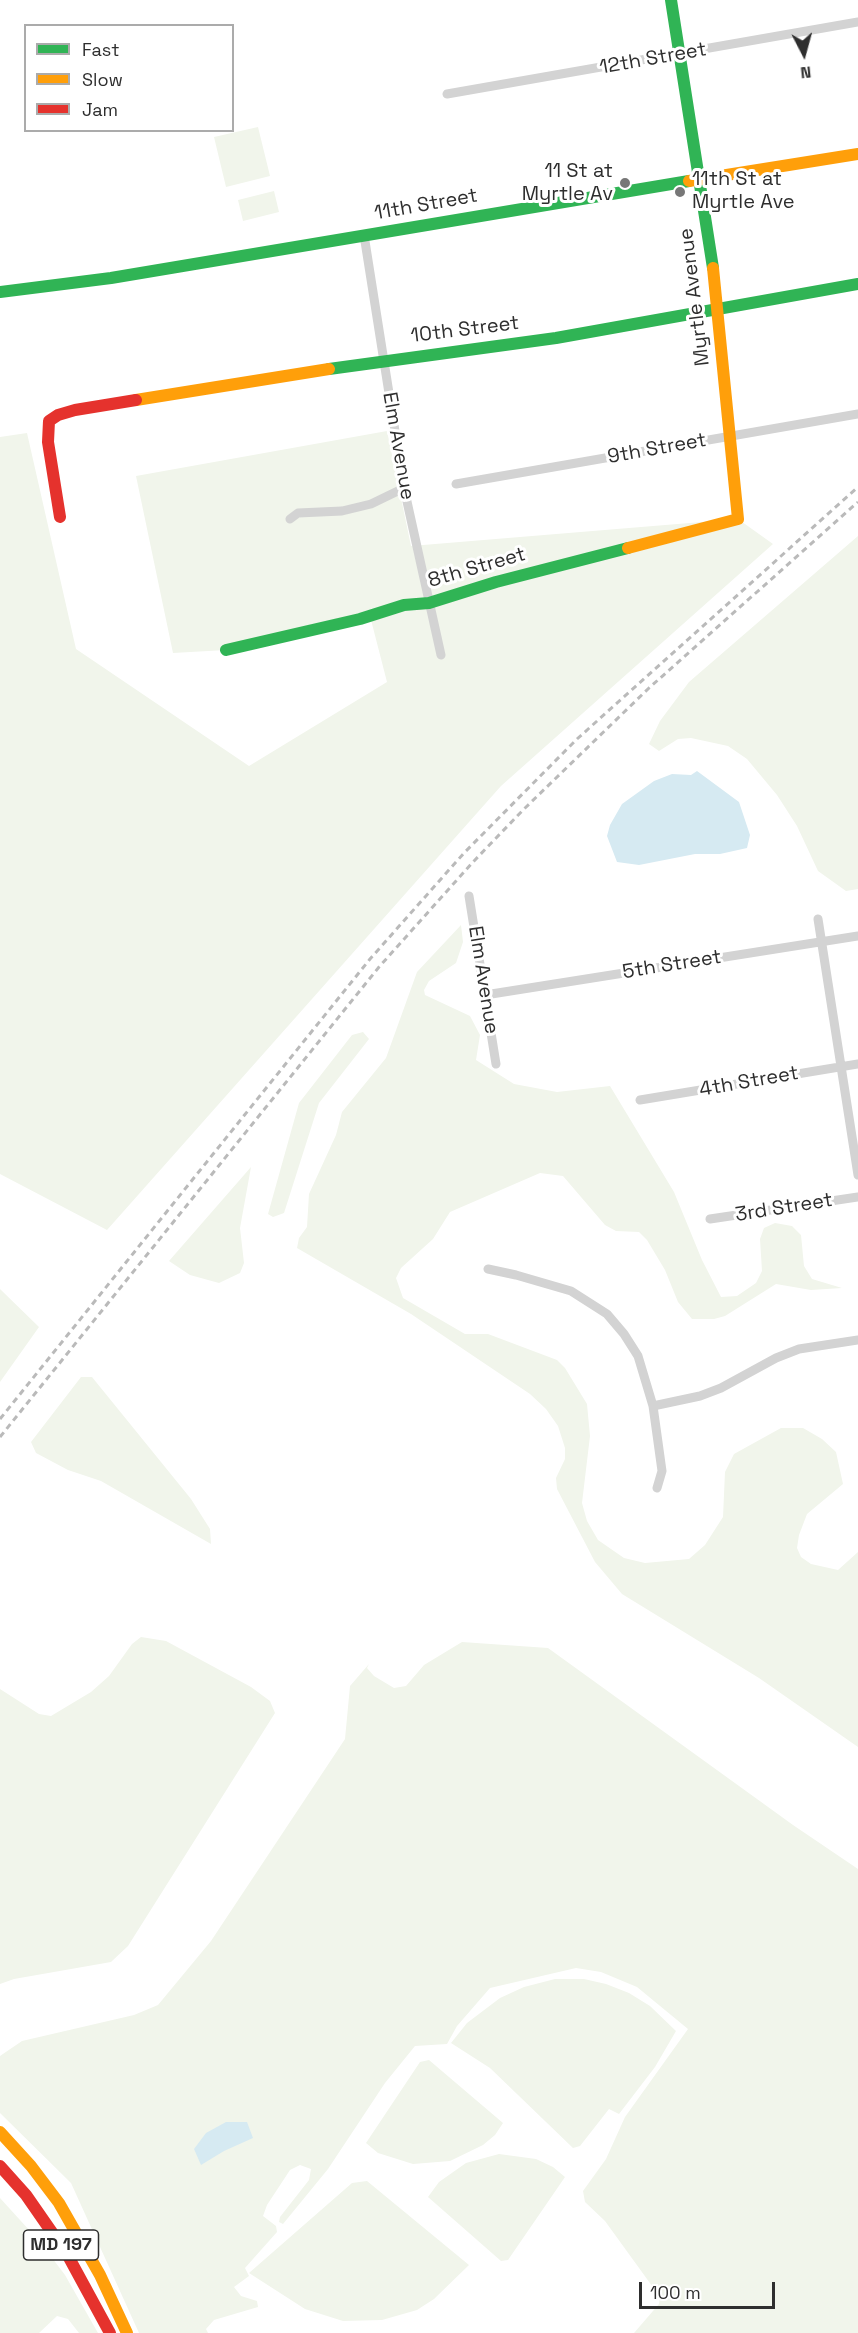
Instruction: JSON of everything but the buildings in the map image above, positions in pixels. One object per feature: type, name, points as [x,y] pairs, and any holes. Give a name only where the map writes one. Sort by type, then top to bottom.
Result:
[{"type":"street","name":"Myrtle Avenue","points":[[671,0],[718,308],[738,519]]},
{"type":"street","name":"12th Street","points":[[447,94],[858,22]]},
{"type":"street","name":"11th Street","points":[[0,292],[111,278],[858,154]]},
{"type":"street","name":"Elm Avenue","points":[[364,236],[404,488],[441,655]]},
{"type":"street","name":"10th Street","points":[[60,517],[48,442],[49,421],[58,415],[75,410],[383,361],[556,338],[858,284]]},
{"type":"street","name":"9th Street","points":[[456,484],[858,414]]},
{"type":"street","points":[[290,519],[298,513],[342,511],[371,504],[404,488]]},
{"type":"street","name":"8th Street","points":[[226,650],[360,619],[404,605],[429,603],[496,582],[738,519]]},
{"type":"street","name":"Elm Avenue","points":[[469,896],[496,1064]]},
{"type":"street","points":[[818,919],[858,1175]]},
{"type":"street","name":"5th Street","points":[[485,995],[858,936]]},
{"type":"street","name":"4th Street","points":[[640,1100],[858,1064]]},
{"type":"street","name":"3rd Street","points":[[710,1219],[858,1197]]},
{"type":"street","points":[[488,1269],[571,1292],[606,1314],[624,1334],[638,1356],[653,1406],[662,1471],[657,1488]]},
{"type":"street","points":[[653,1406],[700,1396],[721,1388],[776,1358],[799,1349],[858,1340]]},
{"type":"street","name":"MD 197","points":[[0,2132],[31,2166],[59,2203],[100,2275],[127,2333]]},
{"type":"street","name":"MD 197","points":[[0,2166],[26,2195],[67,2254],[110,2333]]},
{"type":"shaded area","points":[[258,127],[270,176],[226,187],[214,137]]},
{"type":"shaded area","points":[[274,191],[279,212],[243,221],[238,200]]},
{"type":"shaded area","points":[[387,431],[411,546],[738,519],[773,544],[501,786],[107,1230],[0,1174],[0,437],[27,433],[76,649],[249,766],[387,682],[370,616],[226,650],[173,653],[136,476]]},
{"type":"shaded area","points":[[858,536],[858,889],[846,891],[818,871],[797,826],[777,795],[747,759],[728,746],[691,738],[678,739],[659,751],[649,744],[660,721],[689,682]]},
{"type":"shaded area","points":[[697,771],[739,802],[750,835],[747,848],[720,854],[695,854],[639,865],[617,862],[607,836],[610,825],[622,804],[654,781],[672,774],[691,775]]},
{"type":"shaded area","points":[[461,925],[463,942],[456,963],[429,981],[424,990],[425,995],[470,1016],[480,1035],[476,1060],[514,1084],[557,1092],[610,1086],[674,1192],[702,1260],[721,1297],[737,1296],[756,1283],[762,1271],[760,1239],[764,1228],[775,1223],[792,1226],[801,1235],[804,1266],[812,1279],[842,1288],[811,1290],[776,1284],[725,1316],[714,1319],[692,1319],[678,1302],[665,1270],[647,1240],[639,1232],[616,1231],[605,1225],[563,1176],[540,1173],[450,1212],[433,1239],[401,1268],[396,1278],[403,1298],[465,1334],[488,1334],[557,1360],[565,1368],[587,1404],[590,1436],[582,1503],[587,1521],[598,1540],[624,1558],[645,1563],[689,1559],[705,1545],[723,1517],[725,1472],[734,1454],[781,1428],[803,1428],[822,1439],[836,1452],[843,1484],[807,1514],[797,1548],[801,1557],[811,1564],[838,1570],[858,1552],[858,1747],[759,1678],[622,1594],[595,1562],[557,1489],[556,1478],[565,1459],[565,1448],[558,1426],[546,1409],[530,1394],[411,1314],[297,1248],[299,1238],[307,1227],[309,1194],[336,1135],[342,1112],[386,1058],[417,972]]},
{"type":"shaded area","points":[[363,1032],[369,1039],[319,1103],[284,1213],[273,1217],[268,1214],[299,1103],[352,1035]]},
{"type":"shaded area","points":[[251,1167],[240,1228],[244,1263],[240,1273],[219,1283],[190,1275],[169,1261]]},
{"type":"shaded area","points":[[0,1289],[39,1327],[0,1382]]},
{"type":"shaded area","points":[[81,1377],[92,1377],[191,1499],[210,1529],[211,1544],[101,1481],[68,1470],[36,1453],[31,1442]]},
{"type":"shaded area","points":[[141,1637],[166,1641],[251,1687],[270,1701],[275,1713],[128,1946],[111,1962],[14,1979],[0,1984],[0,1689],[39,1714],[51,1716],[91,1692],[109,1676],[132,1644]]},
{"type":"shaded area","points":[[462,1642],[548,1648],[793,1825],[858,1869],[858,2333],[634,2333],[659,2304],[660,2297],[605,2221],[585,2202],[583,2191],[606,2159],[625,2117],[688,2029],[637,1987],[601,1972],[576,1968],[490,1988],[457,2026],[447,2044],[415,2046],[385,2083],[328,2169],[283,2224],[279,2222],[280,2217],[309,2180],[311,2169],[300,2165],[290,2170],[267,2205],[263,2216],[276,2226],[277,2232],[245,2268],[249,2276],[234,2287],[241,2296],[257,2301],[258,2307],[214,2320],[206,2329],[208,2333],[139,2333],[71,2183],[0,2113],[0,2056],[22,2041],[134,2015],[158,2005],[211,1941],[345,1739],[350,1686],[369,1664],[367,1668],[374,1676],[394,1688],[406,1686],[424,1665]]},
{"type":"shaded area","points":[[555,1979],[584,1979],[629,1993],[650,2006],[676,2031],[655,2067],[619,2114],[609,2109],[580,2146],[573,2148],[490,2068],[451,2043],[467,2023],[500,1998],[524,1987]]},
{"type":"shaded area","points":[[429,2060],[503,2123],[495,2135],[483,2145],[450,2161],[413,2164],[378,2153],[366,2143],[420,2062]]},
{"type":"shaded area","points":[[226,2122],[247,2122],[253,2138],[224,2151],[201,2165],[194,2149],[206,2133]]},
{"type":"shaded area","points":[[499,2154],[536,2159],[553,2167],[565,2177],[508,2260],[501,2261],[428,2197],[439,2182],[466,2163]]},
{"type":"shaded area","points":[[367,2181],[469,2265],[434,2299],[417,2310],[382,2320],[343,2321],[305,2309],[249,2273],[352,2183]]},
{"type":"shaded area","points":[[0,2198],[40,2242],[65,2275],[98,2333],[79,2333],[68,2319],[57,2316],[39,2333],[0,2333]]},
{"type":"railway","points":[[0,1419],[370,959],[464,853],[577,739],[858,487]]},
{"type":"railway","points":[[0,1437],[379,967],[473,862],[524,809],[649,688],[858,502]]},
{"type":"traffic: fast","points":[[671,0],[713,268]]},
{"type":"traffic: fast","points":[[0,292],[111,278],[689,181]]},
{"type":"traffic: fast","points":[[329,369],[556,338],[858,284]]},
{"type":"traffic: fast","points":[[226,650],[360,619],[404,605],[429,603],[496,582],[628,548]]},
{"type":"traffic: slow","points":[[689,181],[858,154]]},
{"type":"traffic: slow","points":[[628,548],[738,519],[713,268]]},
{"type":"traffic: slow","points":[[136,400],[329,369]]},
{"type":"traffic: slow","points":[[0,2132],[31,2166],[59,2203],[100,2275],[127,2333]]},
{"type":"traffic: jam","points":[[60,517],[48,442],[49,421],[58,415],[75,410],[136,400]]},
{"type":"traffic: jam","points":[[0,2166],[26,2195],[67,2254],[110,2333]]},
{"type":"place","name":"11 St at Myrtle Av","points":[[625,183]]},
{"type":"place","name":"11th St at Myrtle Ave","points":[[680,192]]}]
